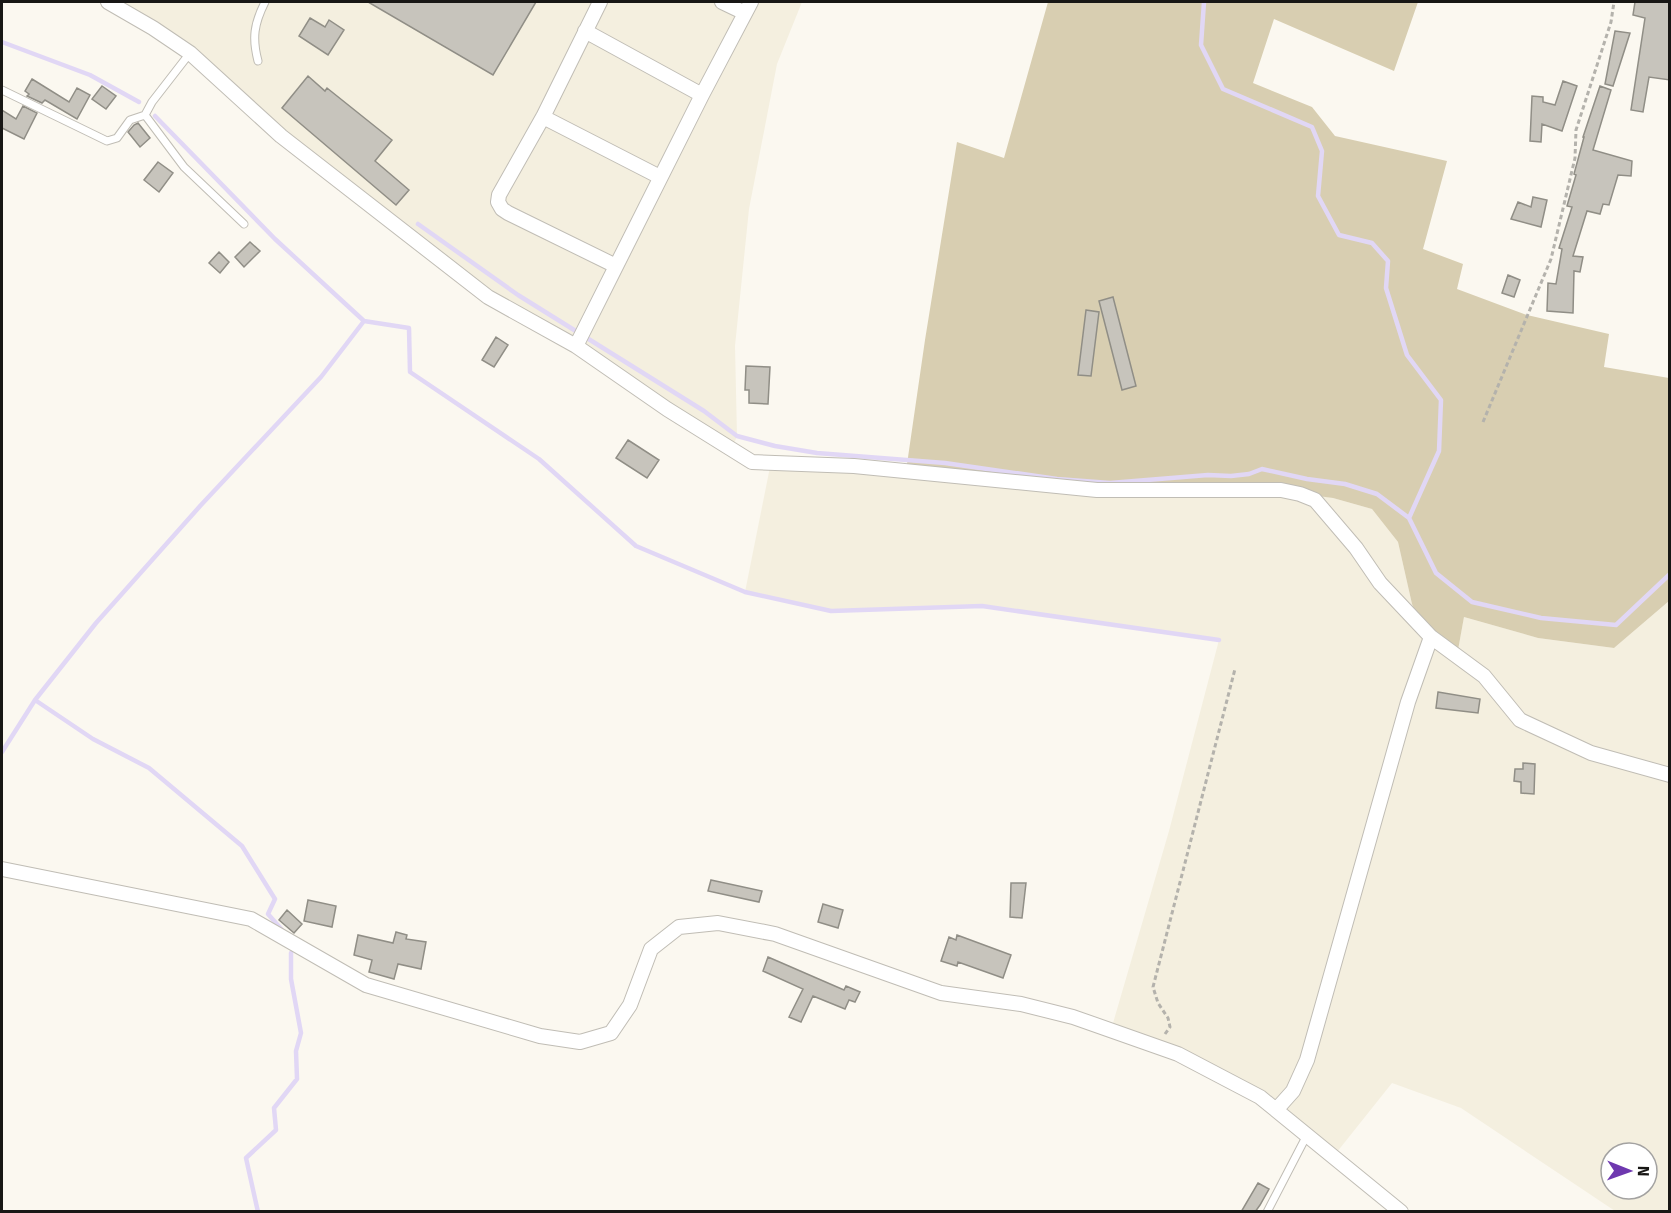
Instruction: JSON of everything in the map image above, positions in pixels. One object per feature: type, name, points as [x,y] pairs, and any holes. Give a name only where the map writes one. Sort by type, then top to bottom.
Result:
[{"type":"street","points":[[108,2],[190,53],[281,136],[488,297],[577,345],[667,409],[752,462],[854,466],[1097,490],[1281,490],[1300,494],[1315,500],[1356,548],[1380,583],[1431,637],[1484,676],[1520,720],[1591,753],[1670,775]]},
{"type":"street","points":[[600,2],[543,117],[499,195],[498,202],[508,213],[616,266]]},
{"type":"street","points":[[577,345],[748,7],[722,2]]},
{"type":"street","points":[[585,31],[702,95]]},
{"type":"street","points":[[543,117],[660,177]]},
{"type":"street","points":[[1276,1110],[1293,1091],[1307,1060],[1408,702],[1431,637]]},
{"type":"street","points":[[2,869],[251,919],[366,985],[540,1036],[580,1042],[610,1033],[630,1005],[651,949],[679,927],[718,923],[775,934],[941,993],[1021,1004],[1063,1014],[1178,1054],[1260,1097],[1401,1212]]},
{"type":"lane","points":[[258,61],[253,42],[259,14],[265,2]]},
{"type":"lane","points":[[2,90],[107,141],[117,138],[130,120],[145,115],[152,102],[190,53]]},
{"type":"lane","points":[[145,115],[184,167],[244,224]]},
{"type":"lane","points":[[1267,1212],[1307,1135]]},
{"type":"path","points":[[1483,422],[1551,259],[1575,158],[1576,130],[1611,22],[1614,2]]},
{"type":"path","points":[[1152,1045],[1164,1036],[1170,1027],[1153,987],[1235,669]]},
{"type":"shaded area","points":[[108,2],[802,2],[777,64],[749,209],[735,346],[737,436],[732,449],[488,297],[219,78]]},
{"type":"shaded area","points":[[1048,2],[1418,2],[1394,71],[1274,19],[1253,83],[1312,107],[1335,136],[1447,161],[1423,249],[1463,264],[1457,289],[1527,315],[1609,334],[1604,367],[1669,378],[1669,601],[1614,648],[1538,638],[1464,617],[1456,661],[1417,615],[1412,604],[1398,542],[1372,509],[1333,498],[1265,489],[1097,490],[906,471],[957,142],[1004,158]]},
{"type":"shaded area","points":[[771,462],[1270,487],[1333,498],[1372,509],[1398,542],[1412,604],[1456,660],[1464,617],[1538,638],[1614,648],[1669,601],[1669,1211],[1615,1211],[1600,1201],[1659,1201],[1659,1141],[1599,1141],[1599,1200],[1461,1108],[1392,1083],[1333,1157],[1260,1097],[1111,1030],[1169,831],[1219,640],[982,606],[831,611],[745,592]]},
{"type":"building","points":[[368,2],[536,2],[493,75]]},
{"type":"building","points":[[1635,2],[1670,2],[1670,80],[1649,77],[1643,112],[1631,110],[1645,18],[1633,15]]},
{"type":"building","points":[[310,18],[325,27],[329,20],[344,30],[328,55],[299,36]]},
{"type":"building","points":[[1615,31],[1630,33],[1613,86],[1605,84]]},
{"type":"building","points":[[308,76],[325,91],[327,88],[392,140],[375,161],[409,190],[396,205],[282,108]]},
{"type":"building","points":[[32,79],[69,102],[77,88],[90,95],[77,119],[45,100],[42,103],[27,96],[29,94],[25,91]]},
{"type":"building","points":[[1563,81],[1577,86],[1562,131],[1542,124],[1541,142],[1530,141],[1532,96],[1543,97],[1543,102],[1555,105]]},
{"type":"building","points":[[102,86],[116,96],[106,109],[92,99]]},
{"type":"building","points":[[1600,86],[1611,90],[1593,150],[1632,161],[1631,176],[1618,175],[1609,205],[1603,204],[1600,214],[1587,211],[1573,256],[1583,257],[1580,272],[1574,271],[1573,313],[1547,311],[1548,283],[1556,284],[1562,249],[1559,248],[1572,207],[1567,206],[1576,175],[1574,174],[1583,137]]},
{"type":"building","points":[[23,106],[37,113],[24,139],[2,128],[2,110],[16,119]]},
{"type":"building","points":[[138,123],[150,138],[140,147],[128,132]]},
{"type":"building","points":[[158,162],[173,173],[159,192],[144,180]]},
{"type":"building","points":[[1533,197],[1547,200],[1541,227],[1511,219],[1518,202],[1531,207]]},
{"type":"building","points":[[250,242],[260,251],[244,267],[235,257]]},
{"type":"building","points":[[219,252],[229,262],[220,273],[209,263]]},
{"type":"building","points":[[1508,275],[1520,280],[1514,297],[1502,293]]},
{"type":"building","points":[[1113,297],[1136,386],[1122,390],[1099,301]]},
{"type":"building","points":[[1086,310],[1099,312],[1091,376],[1078,375]]},
{"type":"building","points":[[496,337],[508,345],[494,367],[482,360]]},
{"type":"building","points":[[746,366],[770,367],[768,404],[749,403],[749,390],[745,390]]},
{"type":"building","points":[[628,440],[659,460],[647,478],[616,458]]},
{"type":"building","points":[[1438,692],[1480,699],[1478,713],[1436,708]]},
{"type":"building","points":[[1523,763],[1535,764],[1534,794],[1521,793],[1521,782],[1514,781],[1515,769],[1523,769]]},
{"type":"building","points":[[711,880],[762,891],[759,902],[708,891]]},
{"type":"building","points":[[1011,883],[1026,883],[1022,918],[1010,917]]},
{"type":"building","points":[[308,900],[336,906],[332,927],[304,921]]},
{"type":"building","points":[[823,904],[843,910],[838,928],[818,922]]},
{"type":"building","points":[[287,910],[302,924],[294,933],[279,920]]},
{"type":"building","points":[[396,932],[407,935],[406,939],[426,942],[421,969],[398,964],[394,979],[369,972],[372,960],[354,955],[358,935],[393,943]]},
{"type":"building","points":[[957,935],[1011,955],[1003,978],[958,962],[957,966],[941,961],[949,937],[956,940]]},
{"type":"building","points":[[768,957],[844,990],[846,986],[860,992],[855,1002],[849,1000],[845,1009],[813,996],[801,1022],[789,1017],[803,989],[763,971]]},
{"type":"building","points":[[1258,1183],[1269,1189],[1260,1205],[1255,1212],[1241,1212]]},
{"type":"waterway","points":[[1204,2],[1201,45],[1223,89],[1312,127],[1322,151],[1318,196],[1339,235],[1372,243],[1388,261],[1386,288],[1407,355],[1441,400],[1439,451],[1409,518],[1436,573],[1472,602],[1541,618],[1616,625],[1670,574]]},
{"type":"waterway","points":[[2,42],[90,75],[139,102]]},
{"type":"waterway","points":[[155,116],[275,239],[364,321],[409,328],[410,372],[539,459],[636,546],[745,592],[831,611],[982,606],[1219,640]]},
{"type":"waterway","points":[[418,224],[518,295],[704,411],[737,436],[775,446],[817,453],[945,463],[1057,479],[1110,483],[1208,475],[1231,476],[1249,474],[1262,469],[1307,479],[1345,484],[1377,494],[1409,518]]},
{"type":"waterway","points":[[2,752],[35,700],[96,623],[201,505],[321,377],[364,321]]},
{"type":"waterway","points":[[35,700],[93,739],[149,768],[242,846],[275,899],[268,914],[283,931]]},
{"type":"waterway","points":[[258,1212],[246,1158],[276,1130],[274,1108],[297,1079],[296,1051],[301,1033],[291,979],[291,953]]}]
